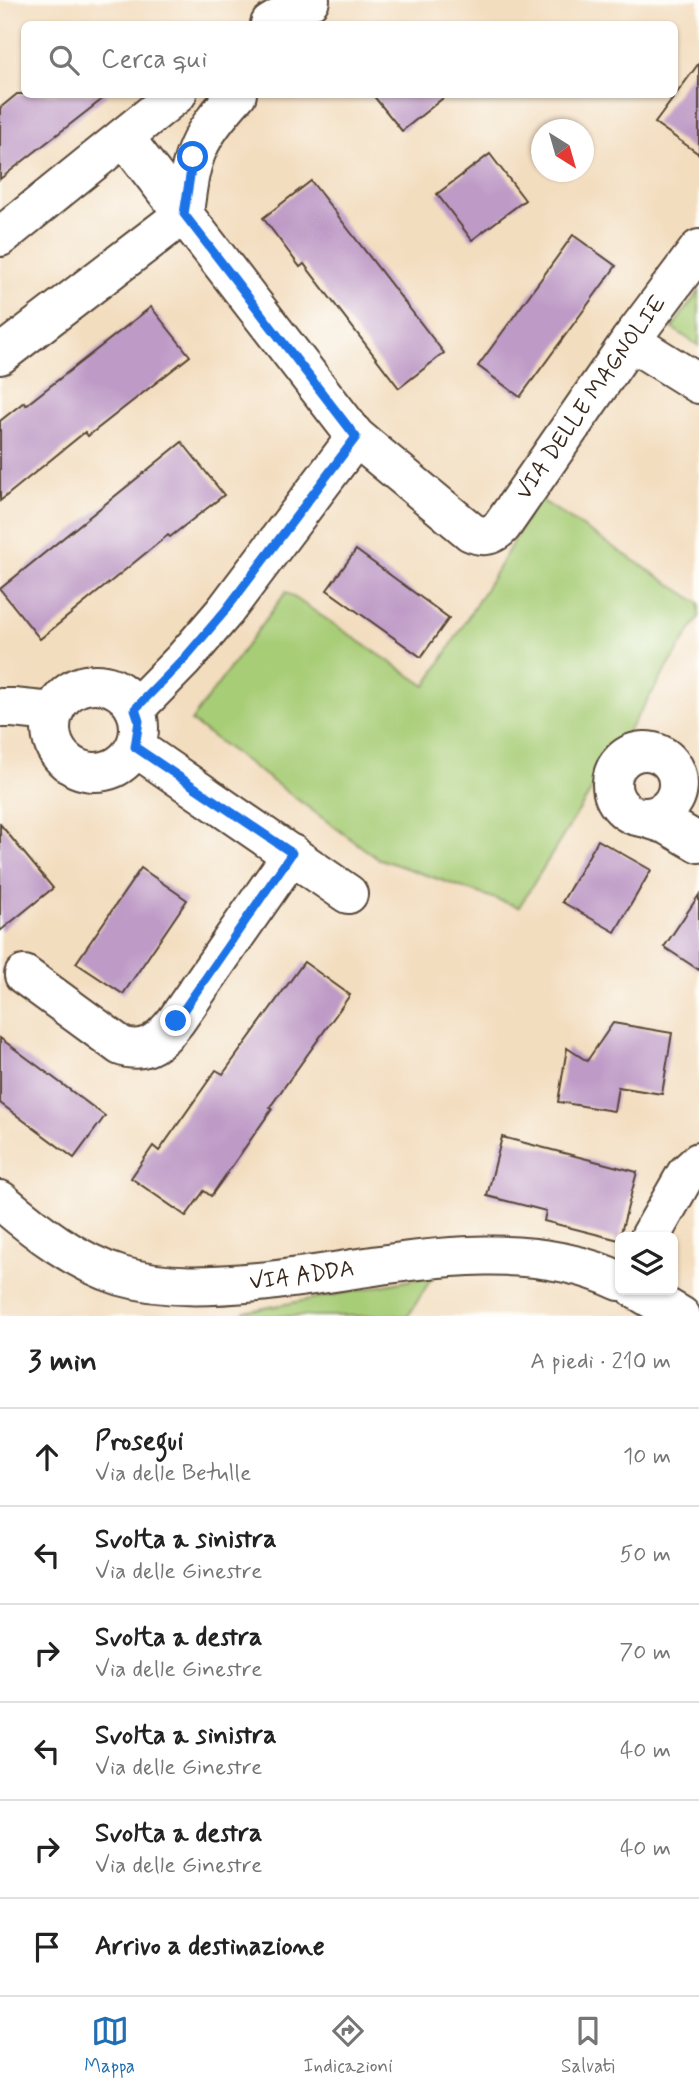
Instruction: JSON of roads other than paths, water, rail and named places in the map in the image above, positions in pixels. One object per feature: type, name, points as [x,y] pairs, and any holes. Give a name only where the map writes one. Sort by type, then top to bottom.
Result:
[{"type":"street","points":[[275,21],[310,0]]},
{"type":"street","points":[[303,21],[322,0]]},
{"type":"street","points":[[0,237],[172,98]]},
{"type":"street","points":[[0,355],[184,214],[188,179],[198,144],[234,98]]},
{"type":"street","points":[[124,137],[356,437],[225,611],[183,660],[135,709]]},
{"type":"street","name":"VIA DELLE MAGNOLIE","points":[[356,437],[471,532],[488,536],[502,526],[630,341],[699,249]]},
{"type":"street","points":[[630,341],[699,384]]},
{"type":"street","points":[[85,684],[114,688],[126,696],[135,709],[139,721],[135,747],[126,759],[114,768],[100,772],[78,768],[60,756],[50,727],[53,712],[71,690],[85,684]]},
{"type":"street","points":[[0,708],[53,712]]},
{"type":"street","points":[[135,747],[348,894]]},
{"type":"street","points":[[643,817],[668,825],[699,843]]},
{"type":"street","points":[[24,975],[121,1046],[135,1050],[154,1044],[169,1031],[292,853]]},
{"type":"street","points":[[653,1232],[686,1174],[699,1162]]},
{"type":"street","name":"VIA ADDA","points":[[0,1200],[69,1251],[115,1273],[176,1285],[219,1301],[445,1258],[511,1255],[545,1258],[573,1264],[615,1279]]},
{"type":"street","points":[[645,1295],[681,1316]]}]
